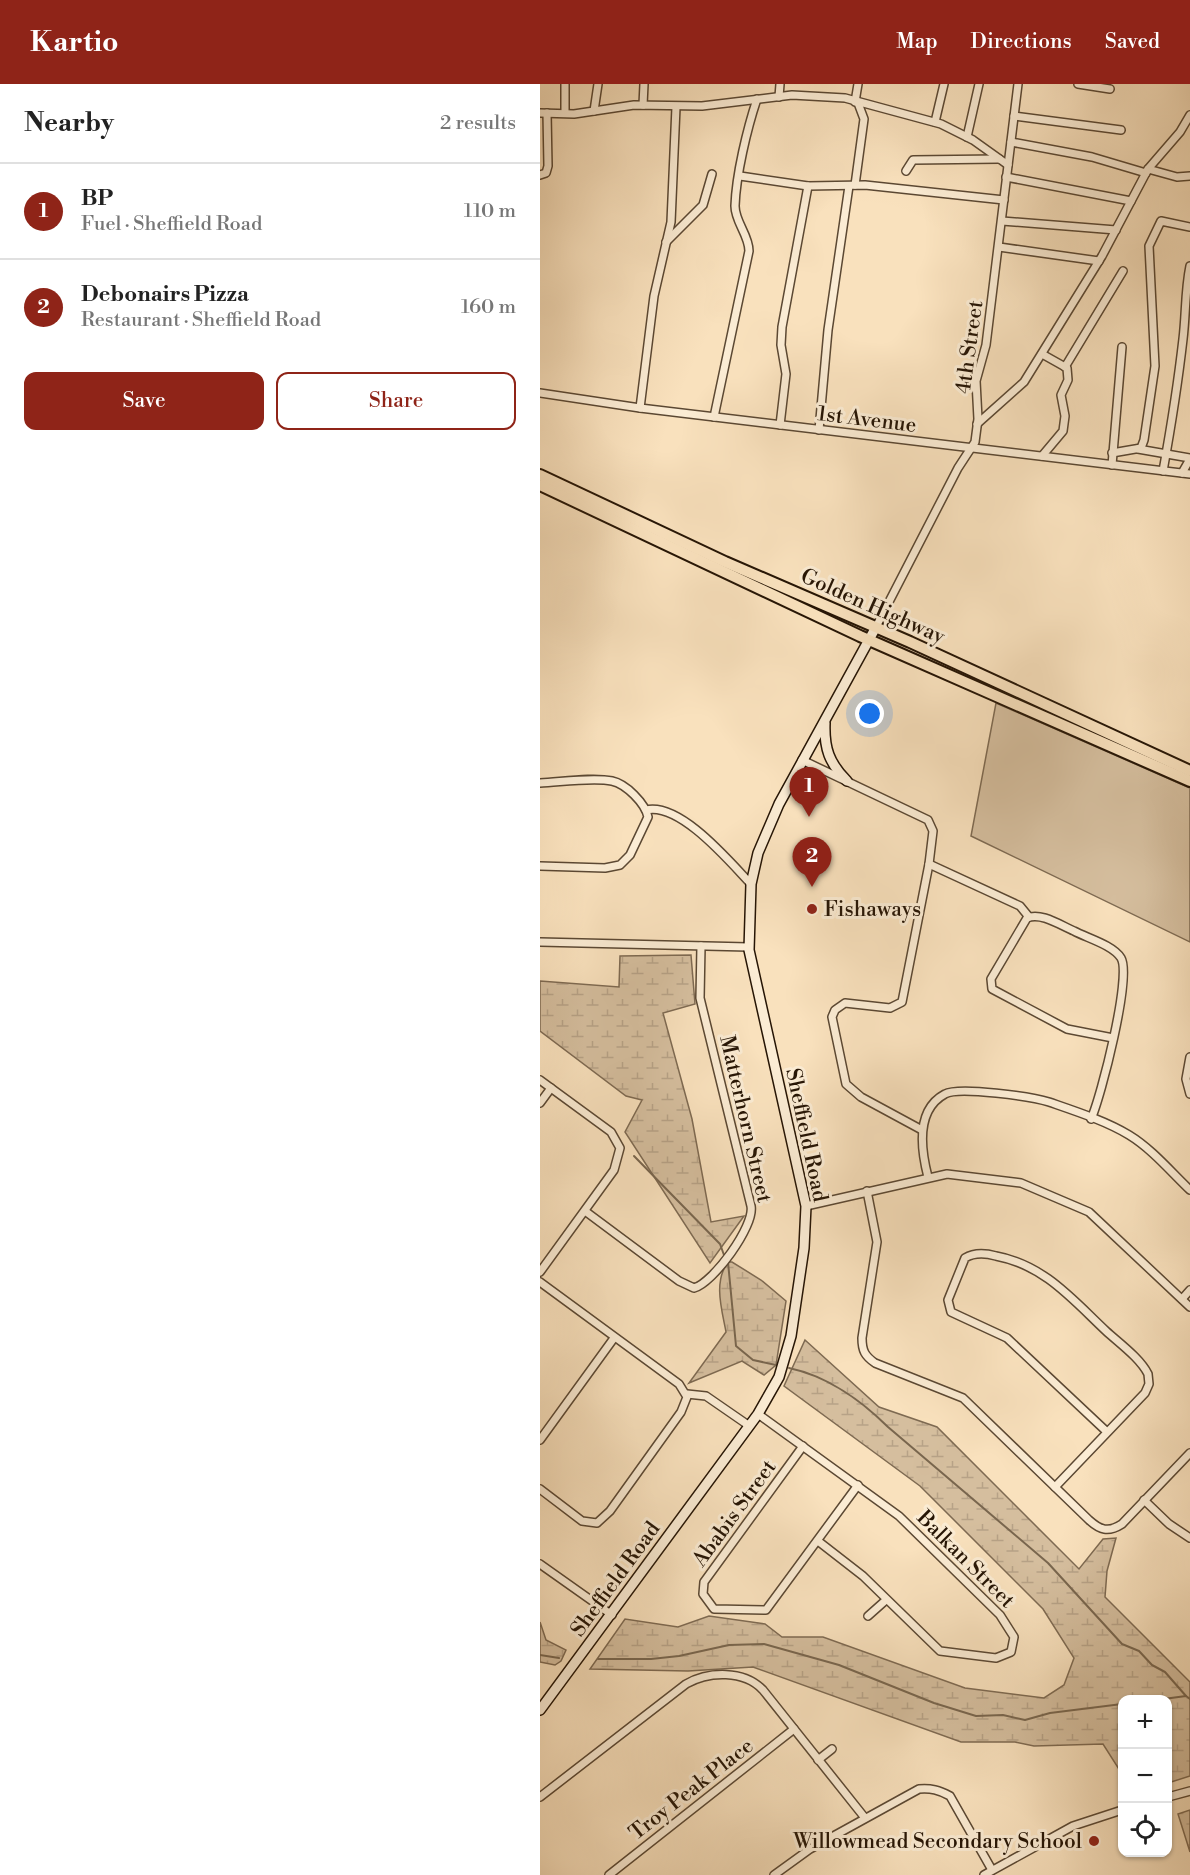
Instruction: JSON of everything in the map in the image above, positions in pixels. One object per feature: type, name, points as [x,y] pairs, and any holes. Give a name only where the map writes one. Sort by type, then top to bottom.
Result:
[{"type":"main road","name":"Golden Highway","points":[[540,475],[725,562],[876,627],[1190,771]]},
{"type":"main road","name":"Golden Highway","points":[[540,485],[869,640],[1190,781]]},
{"type":"street","points":[[565,84],[565,113]]},
{"type":"street","points":[[594,111],[598,84]]},
{"type":"street","points":[[643,105],[644,84]]},
{"type":"street","points":[[779,97],[780,84]]},
{"type":"street","points":[[819,430],[828,330],[864,119],[856,102],[858,84]]},
{"type":"street","points":[[935,122],[944,84]]},
{"type":"street","points":[[967,137],[979,84]]},
{"type":"street","name":"4th Street","points":[[876,627],[958,468],[972,449],[977,424],[976,381],[986,345],[1018,84]]},
{"type":"street","points":[[1078,84],[1110,90]]},
{"type":"street","points":[[540,175],[545,175],[547,171],[543,113],[594,111],[643,105],[702,106],[779,97],[812,96],[856,102],[935,122],[967,137],[1008,165]]},
{"type":"street","points":[[714,417],[749,251],[747,234],[735,209],[749,124],[758,99]]},
{"type":"street","points":[[640,408],[654,296],[671,222],[676,106]]},
{"type":"street","points":[[977,424],[1024,382],[1099,261],[1147,171],[1180,132],[1190,115]]},
{"type":"street","points":[[1014,116],[1121,130]]},
{"type":"street","points":[[1011,142],[1092,157],[1177,177],[1190,176]]},
{"type":"street","points":[[906,171],[913,160],[999,159]]},
{"type":"street","points":[[666,242],[703,205],[712,174]]},
{"type":"street","points":[[740,176],[808,186],[820,184],[852,186],[1004,200]]},
{"type":"street","points":[[1006,177],[1131,201]]},
{"type":"street","points":[[780,425],[786,374],[780,339],[808,186]]},
{"type":"street","points":[[1002,220],[1116,230]]},
{"type":"street","points":[[1138,449],[1144,440],[1155,366],[1149,246],[1161,220],[1190,227]]},
{"type":"street","points":[[999,247],[1099,261]]},
{"type":"street","points":[[1162,471],[1176,393],[1190,266]]},
{"type":"street","points":[[1065,367],[1123,271]]},
{"type":"street","points":[[1112,465],[1122,347]]},
{"type":"street","points":[[1042,354],[1065,367],[1068,376],[1061,395],[1065,416],[1063,432],[1042,456]]},
{"type":"street","name":"1st Avenue","points":[[540,393],[640,408],[1186,474]]},
{"type":"street","points":[[1112,453],[1126,448],[1190,459],[1186,474]]},
{"type":"street","name":"Sheffield Road","points":[[540,1710],[758,1414],[779,1377],[791,1336],[804,1248],[806,1206],[748,947],[751,884],[763,840],[802,760],[876,627]]},
{"type":"street","points":[[825,720],[826,750],[833,766],[847,781]]},
{"type":"street","points":[[802,760],[928,820],[933,831],[929,864],[902,1002],[890,1008],[845,1003],[835,1010],[832,1017],[846,1083],[861,1097],[922,1130]]},
{"type":"street","points":[[540,783],[611,781],[623,786],[646,810],[647,823],[630,855],[620,865],[605,868],[540,866]]},
{"type":"street","points":[[646,810],[657,808],[676,815],[751,884]]},
{"type":"street","points":[[929,864],[1020,906],[1029,917]]},
{"type":"street","points":[[1029,917],[1040,917],[1056,923],[1113,950],[1121,958],[1124,969],[1105,1082],[1091,1119]]},
{"type":"street","points":[[1029,917],[998,964],[991,979],[992,988],[1067,1029],[1113,1038]]},
{"type":"street","points":[[540,942],[748,947]]},
{"type":"street","name":"Matterhorn Street","points":[[585,1211],[679,1281],[694,1288],[707,1282],[750,1222],[751,1206],[700,998],[701,946]]},
{"type":"street","points":[[1190,1057],[1186,1079],[1190,1094]]},
{"type":"street","points":[[540,1080],[611,1132],[620,1148],[614,1170],[540,1272]]},
{"type":"street","points":[[540,1102],[551,1088]]},
{"type":"street","points":[[928,1177],[921,1145],[922,1130],[929,1113],[940,1098],[955,1091],[1044,1101],[1091,1119],[1137,1140],[1190,1190]]},
{"type":"street","points":[[806,1206],[947,1174],[1021,1183],[1082,1208],[1118,1237],[1190,1307]]},
{"type":"street","points":[[867,1191],[877,1242],[862,1338],[863,1352],[875,1363],[963,1398],[1102,1530],[1113,1529],[1122,1524],[1190,1453]]},
{"type":"street","points":[[1055,1487],[1106,1431],[1145,1393],[1149,1384],[1146,1370],[1062,1288],[1041,1272],[1014,1260],[994,1255],[979,1253],[965,1258],[948,1300],[949,1310],[956,1317],[1007,1338],[1106,1431]]},
{"type":"street","points":[[540,1282],[680,1384],[687,1394],[687,1401],[681,1412],[610,1511],[597,1523],[582,1521],[540,1489]]},
{"type":"street","points":[[1182,1299],[1190,1290]]},
{"type":"street","points":[[540,1440],[614,1338]]},
{"type":"street","points":[[687,1394],[706,1396],[748,1425]]},
{"type":"street","name":"Balkan Street","points":[[758,1414],[899,1516],[1000,1615],[1014,1637],[1013,1647],[1007,1655],[996,1658],[940,1651],[842,1557],[818,1541]]},
{"type":"street","name":"Ababis Street","points":[[803,1446],[704,1582],[703,1594],[714,1609],[766,1610],[858,1485]]},
{"type":"street","points":[[1144,1500],[1177,1531],[1190,1538]]},
{"type":"street","points":[[540,1564],[612,1615]]},
{"type":"street","points":[[868,1616],[886,1600]]},
{"type":"street","points":[[540,1797],[686,1684],[699,1678],[731,1675],[749,1678],[764,1690],[865,1818]]},
{"type":"street","name":"Troy Peak Place","points":[[609,1875],[794,1729]]},
{"type":"street","points":[[818,1760],[832,1749]]},
{"type":"street","points":[[774,1875],[810,1849],[919,1789],[937,1790],[950,1796],[992,1870]]},
{"type":"street","points":[[1172,1796],[1190,1791]]},
{"type":"street","points":[[984,1875],[1073,1826],[1118,1811]]},
{"type":"green space","points":[[996,703],[1190,788],[1190,942],[971,836]]},
{"type":"green space","points":[[691,955],[695,1004],[663,1013],[692,1119],[711,1222],[744,1216],[710,1263],[625,1132],[642,1100],[626,1096],[540,1031],[540,981],[619,987],[620,956]]},
{"type":"green space","points":[[728,1262],[732,1262],[761,1280],[786,1301],[776,1365],[764,1375],[742,1361],[689,1383],[726,1332],[720,1287],[723,1270]]},
{"type":"green space","points":[[805,1340],[879,1407],[937,1427],[1079,1569],[1103,1539],[1116,1538],[1107,1571],[1105,1597],[1190,1682],[1190,1776],[1172,1782],[1172,1695],[1118,1695],[1118,1768],[1103,1744],[1034,1746],[1015,1742],[961,1742],[753,1667],[688,1671],[590,1669],[625,1619],[678,1627],[709,1616],[765,1624],[782,1637],[823,1637],[965,1688],[1044,1698],[1064,1685],[1074,1658],[1043,1609],[920,1486],[784,1386]]},
{"type":"green space","points":[[540,1622],[546,1640],[566,1650],[561,1661],[555,1665],[540,1662]]},
{"type":"green space","points":[[1190,1810],[1190,1852],[1178,1814]]},
{"type":"waterway","points":[[634,1156],[720,1244],[724,1255]]},
{"type":"waterway","points":[[728,1262],[736,1346],[753,1360],[776,1365]]},
{"type":"waterway","points":[[789,1368],[830,1383],[867,1408],[1048,1563],[1122,1644],[1139,1651],[1152,1665],[1165,1672],[1186,1696]]},
{"type":"waterway","points":[[598,1659],[651,1659],[679,1656],[729,1645],[764,1644],[839,1665],[934,1703],[976,1716],[1003,1715],[1025,1720],[1050,1713],[1118,1704]]},
{"type":"waterway","points":[[540,1655],[559,1658]]},
{"type":"waterway","points":[[1172,1698],[1186,1696],[1190,1699]]},
{"type":"place","name":"BP","points":[[809,817]]},
{"type":"place","name":"Debonairs Pizza","points":[[812,887]]},
{"type":"place","name":"Fishaways","points":[[812,909]]},
{"type":"place","name":"Willowmead Secondary School","points":[[1094,1841]]}]
